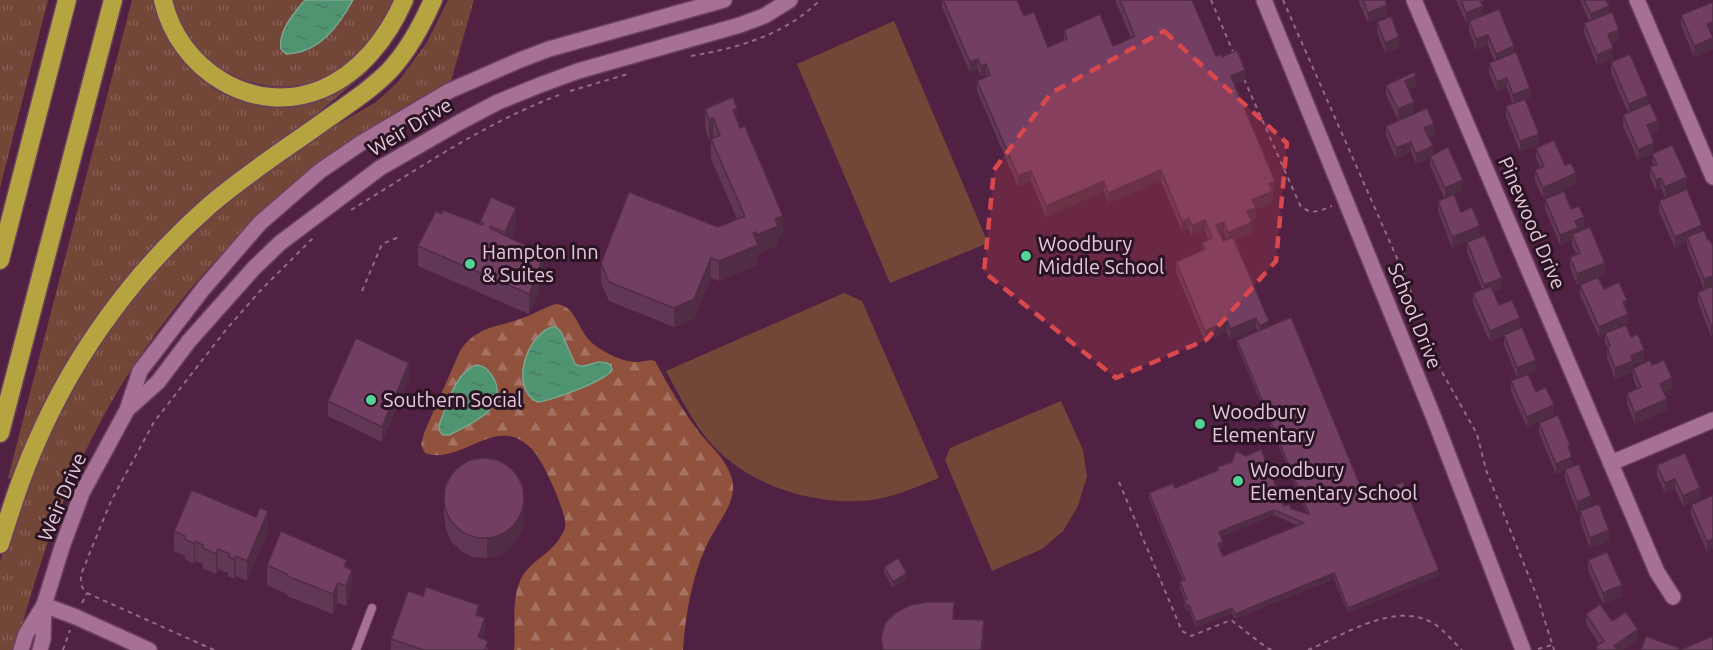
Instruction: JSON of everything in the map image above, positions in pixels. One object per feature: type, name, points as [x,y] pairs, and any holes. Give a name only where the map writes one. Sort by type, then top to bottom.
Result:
[{"type":"highway","points":[[0,260],[67,0]]},
{"type":"highway","points":[[0,433],[113,0]]},
{"type":"highway","points":[[163,0],[174,33],[197,64],[234,87],[276,97],[314,92],[344,76],[381,40],[394,22],[404,0]]},
{"type":"highway","points":[[0,544],[27,466],[58,398],[76,365],[125,294],[166,247],[211,204],[382,78],[413,40],[433,0]]},
{"type":"street","name":"Weir Drive","points":[[21,650],[26,634],[44,605],[82,493],[127,410],[141,370],[173,326],[260,223],[320,171],[361,143],[449,91],[558,46],[724,0]]},
{"type":"street","name":"Weir Drive","points":[[127,410],[158,382],[189,341],[254,268],[280,243],[380,168],[498,102],[578,71],[740,25],[764,16],[790,0]]},
{"type":"street","name":"School Drive","points":[[1264,0],[1438,428],[1523,650]]},
{"type":"street","name":"Pinewood Drive","points":[[1414,0],[1657,572],[1673,597]]},
{"type":"street","points":[[1641,1],[1713,177]]},
{"type":"street","points":[[1611,463],[1713,420]]},
{"type":"street","name":"Weir Drive","points":[[40,650],[43,639],[44,605]]},
{"type":"street","points":[[44,605],[149,650]]},
{"type":"lane","points":[[356,650],[372,608]]},
{"type":"path","points":[[689,56],[756,40],[779,31],[800,18],[820,0]]},
{"type":"path","points":[[1211,0],[1237,60]]},
{"type":"path","points":[[1283,0],[1404,274],[1438,365],[1478,434],[1486,470],[1538,599],[1554,650]]},
{"type":"path","points":[[1241,71],[1300,205],[1305,210],[1317,212],[1368,191]]},
{"type":"path","points":[[345,214],[453,147],[535,104],[633,72]]},
{"type":"path","points":[[214,650],[87,593],[82,588],[80,580],[111,501],[154,422],[189,375],[252,299],[316,236]]},
{"type":"path","points":[[363,291],[382,244],[399,237]]},
{"type":"path","points":[[1119,482],[1182,631],[1191,636],[1231,620],[1272,650]]},
{"type":"path","points":[[1308,650],[1384,618],[1402,614],[1418,616],[1431,622],[1462,650]]},
{"type":"path","points":[[63,650],[68,636]]},
{"type":"path","points":[[1536,650],[1552,645]]},
{"type":"highlighted area","points":[[1164,31],[1287,143],[1276,261],[1206,340],[1116,378],[984,272],[994,170],[1051,93]]},
{"type":"green space","points":[[0,0],[48,0],[0,188]]},
{"type":"green space","points":[[132,0],[154,0],[165,32],[185,62],[211,86],[226,95],[242,100],[303,104],[329,95],[345,86],[366,69],[368,71],[162,243],[15,480],[8,478]]},
{"type":"green space","points":[[173,0],[396,0],[372,39],[348,63],[313,82],[288,86],[262,85],[238,77],[216,65],[197,47],[182,25]]},
{"type":"green space","points":[[448,0],[474,0],[451,81],[391,115],[334,154],[280,198],[230,246],[184,297],[142,353],[106,412],[66,495],[42,561],[15,650],[0,650],[0,561],[46,437],[99,341],[155,269],[226,201],[318,136],[376,102],[398,82],[427,42]]},
{"type":"green space","points":[[894,21],[988,243],[890,283],[797,64]]},
{"type":"green space","points":[[844,293],[862,301],[939,478],[901,493],[878,499],[830,500],[782,490],[760,480],[720,453],[704,435],[666,371]]},
{"type":"green space","points":[[556,304],[568,309],[590,341],[605,352],[631,362],[655,361],[687,415],[721,458],[731,476],[733,492],[731,499],[705,548],[695,576],[688,605],[683,650],[514,650],[515,606],[520,581],[529,568],[553,547],[565,528],[564,514],[553,486],[534,451],[514,437],[491,438],[448,454],[425,453],[421,445],[424,433],[460,351],[467,342],[482,331],[515,321]],"holes":[[[555,326],[561,332],[575,364],[584,366],[602,361],[613,367],[609,375],[560,396],[527,393],[524,374],[528,353],[538,335]],[[489,371],[496,388],[495,402],[479,418],[446,436],[439,425],[463,374]]]},
{"type":"green space","points":[[1061,401],[1083,450],[1087,476],[1078,506],[1063,531],[1042,549],[992,571],[945,460],[950,448]]},
{"type":"water","points":[[305,0],[353,0],[334,29],[318,44],[286,54],[281,49],[284,29]]},
{"type":"water","points":[[555,326],[561,332],[575,364],[584,366],[601,362],[611,365],[612,370],[600,379],[566,394],[538,402],[529,395],[524,385],[525,361],[536,339],[545,330]]},
{"type":"water","points":[[476,365],[487,369],[494,379],[497,389],[496,399],[492,407],[476,421],[449,435],[443,435],[439,425],[453,390],[462,375]]},
{"type":"building","name":"Woodbury Middle School","points":[[943,0],[1017,0],[1024,16],[1034,12],[1048,47],[1067,39],[1064,30],[1100,14],[1113,46],[1135,36],[1120,0],[1192,0],[1216,56],[1221,54],[1222,57],[1237,50],[1245,70],[1231,76],[1275,181],[1269,184],[1273,191],[1252,200],[1256,208],[1247,211],[1252,222],[1228,233],[1224,222],[1216,225],[1223,241],[1233,237],[1269,321],[1260,326],[1256,318],[1230,329],[1227,321],[1205,331],[1176,262],[1205,249],[1202,243],[1212,238],[1205,220],[1192,226],[1189,218],[1182,221],[1161,170],[1108,193],[1104,181],[1046,206],[1031,171],[1018,176],[977,81],[990,75],[986,64],[981,66],[978,59],[970,62]]},
{"type":"building","points":[[1363,0],[1385,0],[1387,5],[1368,13]]},
{"type":"building","points":[[1461,0],[1480,0],[1483,6],[1466,13]]},
{"type":"building","points":[[1584,0],[1606,0],[1609,6],[1591,14]]},
{"type":"building","points":[[1713,2],[1713,22],[1707,24],[1713,38],[1694,46],[1681,15]]},
{"type":"building","points":[[1499,9],[1514,46],[1496,54],[1488,35],[1476,39],[1469,21]]},
{"type":"building","points":[[1612,12],[1619,30],[1608,34],[1613,48],[1597,55],[1584,23]]},
{"type":"building","points":[[1391,16],[1399,37],[1385,43],[1377,22]]},
{"type":"building","points":[[1516,52],[1530,88],[1513,95],[1507,78],[1497,82],[1489,63]]},
{"type":"building","points":[[1630,54],[1648,96],[1629,104],[1611,62]]},
{"type":"building","points":[[1414,72],[1416,76],[1405,81],[1414,102],[1398,109],[1386,85]]},
{"type":"building","points":[[733,97],[737,108],[733,110],[740,128],[745,126],[783,216],[775,219],[778,226],[757,235],[756,232],[753,233],[758,245],[719,261],[711,258],[694,299],[674,308],[609,282],[601,263],[629,192],[718,227],[745,216],[711,139],[720,135],[713,118],[709,120],[705,109]]},
{"type":"building","points":[[1525,99],[1539,134],[1520,141],[1506,106]]},
{"type":"building","points":[[1650,103],[1658,121],[1647,125],[1654,143],[1638,150],[1623,115]]},
{"type":"building","points":[[1427,108],[1434,124],[1424,128],[1433,146],[1416,154],[1411,142],[1396,148],[1386,126]]},
{"type":"building","points":[[1554,140],[1565,165],[1571,163],[1576,173],[1543,188],[1535,170],[1544,166],[1536,148]]},
{"type":"building","points":[[1672,145],[1687,177],[1665,187],[1661,178],[1656,180],[1650,167],[1657,164],[1652,154]]},
{"type":"building","points":[[1448,147],[1463,180],[1445,188],[1430,156]]},
{"type":"building","points":[[1687,189],[1702,225],[1675,237],[1659,201]]},
{"type":"building","points":[[1564,191],[1571,209],[1579,206],[1584,217],[1575,221],[1578,228],[1560,235],[1545,199]]},
{"type":"building","points":[[1454,194],[1461,212],[1472,207],[1480,226],[1452,237],[1438,201]]},
{"type":"building","points":[[491,197],[516,208],[505,232],[490,226],[490,228],[539,252],[538,255],[543,258],[529,294],[418,246],[436,211],[442,214],[443,210],[482,225],[483,223],[480,222]]},
{"type":"building","points":[[1590,227],[1605,263],[1577,274],[1570,257],[1580,253],[1572,234]]},
{"type":"building","points":[[1704,230],[1713,246],[1713,276],[1704,279],[1687,237]]},
{"type":"building","points":[[1485,235],[1502,278],[1484,285],[1467,242]]},
{"type":"building","points":[[1598,277],[1604,289],[1619,282],[1627,300],[1623,302],[1628,314],[1599,327],[1580,285]]},
{"type":"building","points":[[1491,286],[1499,305],[1512,300],[1520,318],[1490,331],[1473,293]]},
{"type":"building","points":[[1713,286],[1713,325],[1711,325],[1698,292]]},
{"type":"building","name":"Woodbury Elementary School","points":[[1291,317],[1365,497],[1403,482],[1439,570],[1348,608],[1334,573],[1235,614],[1232,608],[1196,622],[1189,605],[1186,606],[1184,600],[1187,599],[1180,582],[1185,580],[1149,493],[1173,483],[1175,488],[1218,470],[1217,467],[1232,462],[1236,451],[1246,456],[1261,449],[1284,506],[1289,504],[1291,509],[1309,514],[1237,340]],"holes":[[[1274,510],[1304,523],[1223,556],[1218,544],[1223,542],[1219,532]]]},
{"type":"building","points":[[1626,325],[1631,337],[1638,334],[1644,350],[1631,356],[1633,361],[1615,368],[1607,347],[1610,346],[1605,333]]},
{"type":"building","points":[[1522,327],[1536,360],[1517,368],[1504,335]]},
{"type":"building","points":[[356,338],[409,363],[382,427],[328,401]]},
{"type":"building","points":[[1650,360],[1652,365],[1664,360],[1672,378],[1660,384],[1667,399],[1635,413],[1627,393],[1641,387],[1633,368]]},
{"type":"building","points":[[1528,374],[1536,392],[1546,387],[1554,405],[1527,417],[1511,381]]},
{"type":"building","points":[[1558,415],[1570,445],[1568,446],[1572,457],[1556,464],[1539,423]]},
{"type":"building","points":[[1685,453],[1700,488],[1683,496],[1675,479],[1665,483],[1657,465]]},
{"type":"building","points":[[484,458],[499,461],[512,470],[521,483],[524,498],[521,513],[512,526],[499,535],[484,538],[469,535],[456,526],[447,513],[444,498],[447,483],[456,470],[469,461]]},
{"type":"building","points":[[1579,464],[1591,496],[1577,502],[1565,469]]},
{"type":"building","points":[[192,490],[256,517],[260,508],[268,511],[247,561],[236,556],[234,559],[228,556],[230,554],[218,549],[216,554],[174,531]]},
{"type":"building","points":[[1713,495],[1713,539],[1707,541],[1691,505]]},
{"type":"building","points":[[1599,504],[1609,530],[1590,538],[1580,511]]},
{"type":"building","points":[[281,531],[347,560],[344,566],[352,570],[346,586],[338,583],[333,594],[287,576],[267,565]]},
{"type":"building","points":[[1607,552],[1622,585],[1603,593],[1588,560]]},
{"type":"building","points":[[898,558],[907,573],[893,582],[884,567]]},
{"type":"building","points":[[426,587],[479,605],[476,615],[485,618],[478,637],[488,641],[485,650],[423,650],[391,639],[408,591],[423,596]]},
{"type":"building","points":[[927,602],[954,602],[953,619],[984,620],[981,650],[883,650],[881,638],[885,623],[895,613],[910,605]]},
{"type":"building","points":[[1600,604],[1612,621],[1626,612],[1638,629],[1614,646],[1617,650],[1598,650],[1596,646],[1604,641],[1586,614]]},
{"type":"building","points":[[1646,636],[1679,648],[1678,650],[1641,650]]},
{"type":"building","points":[[1713,636],[1713,650],[1682,650],[1682,649]]},
{"type":"place","name":"Woodbury Middle School","points":[[1026,256]]},
{"type":"place","name":"Hampton Inn & Suites","points":[[470,264]]},
{"type":"place","name":"Southern Social","points":[[371,400]]},
{"type":"place","name":"Woodbury Elementary","points":[[1200,424]]},
{"type":"place","name":"Woodbury Elementary School","points":[[1238,481]]}]
